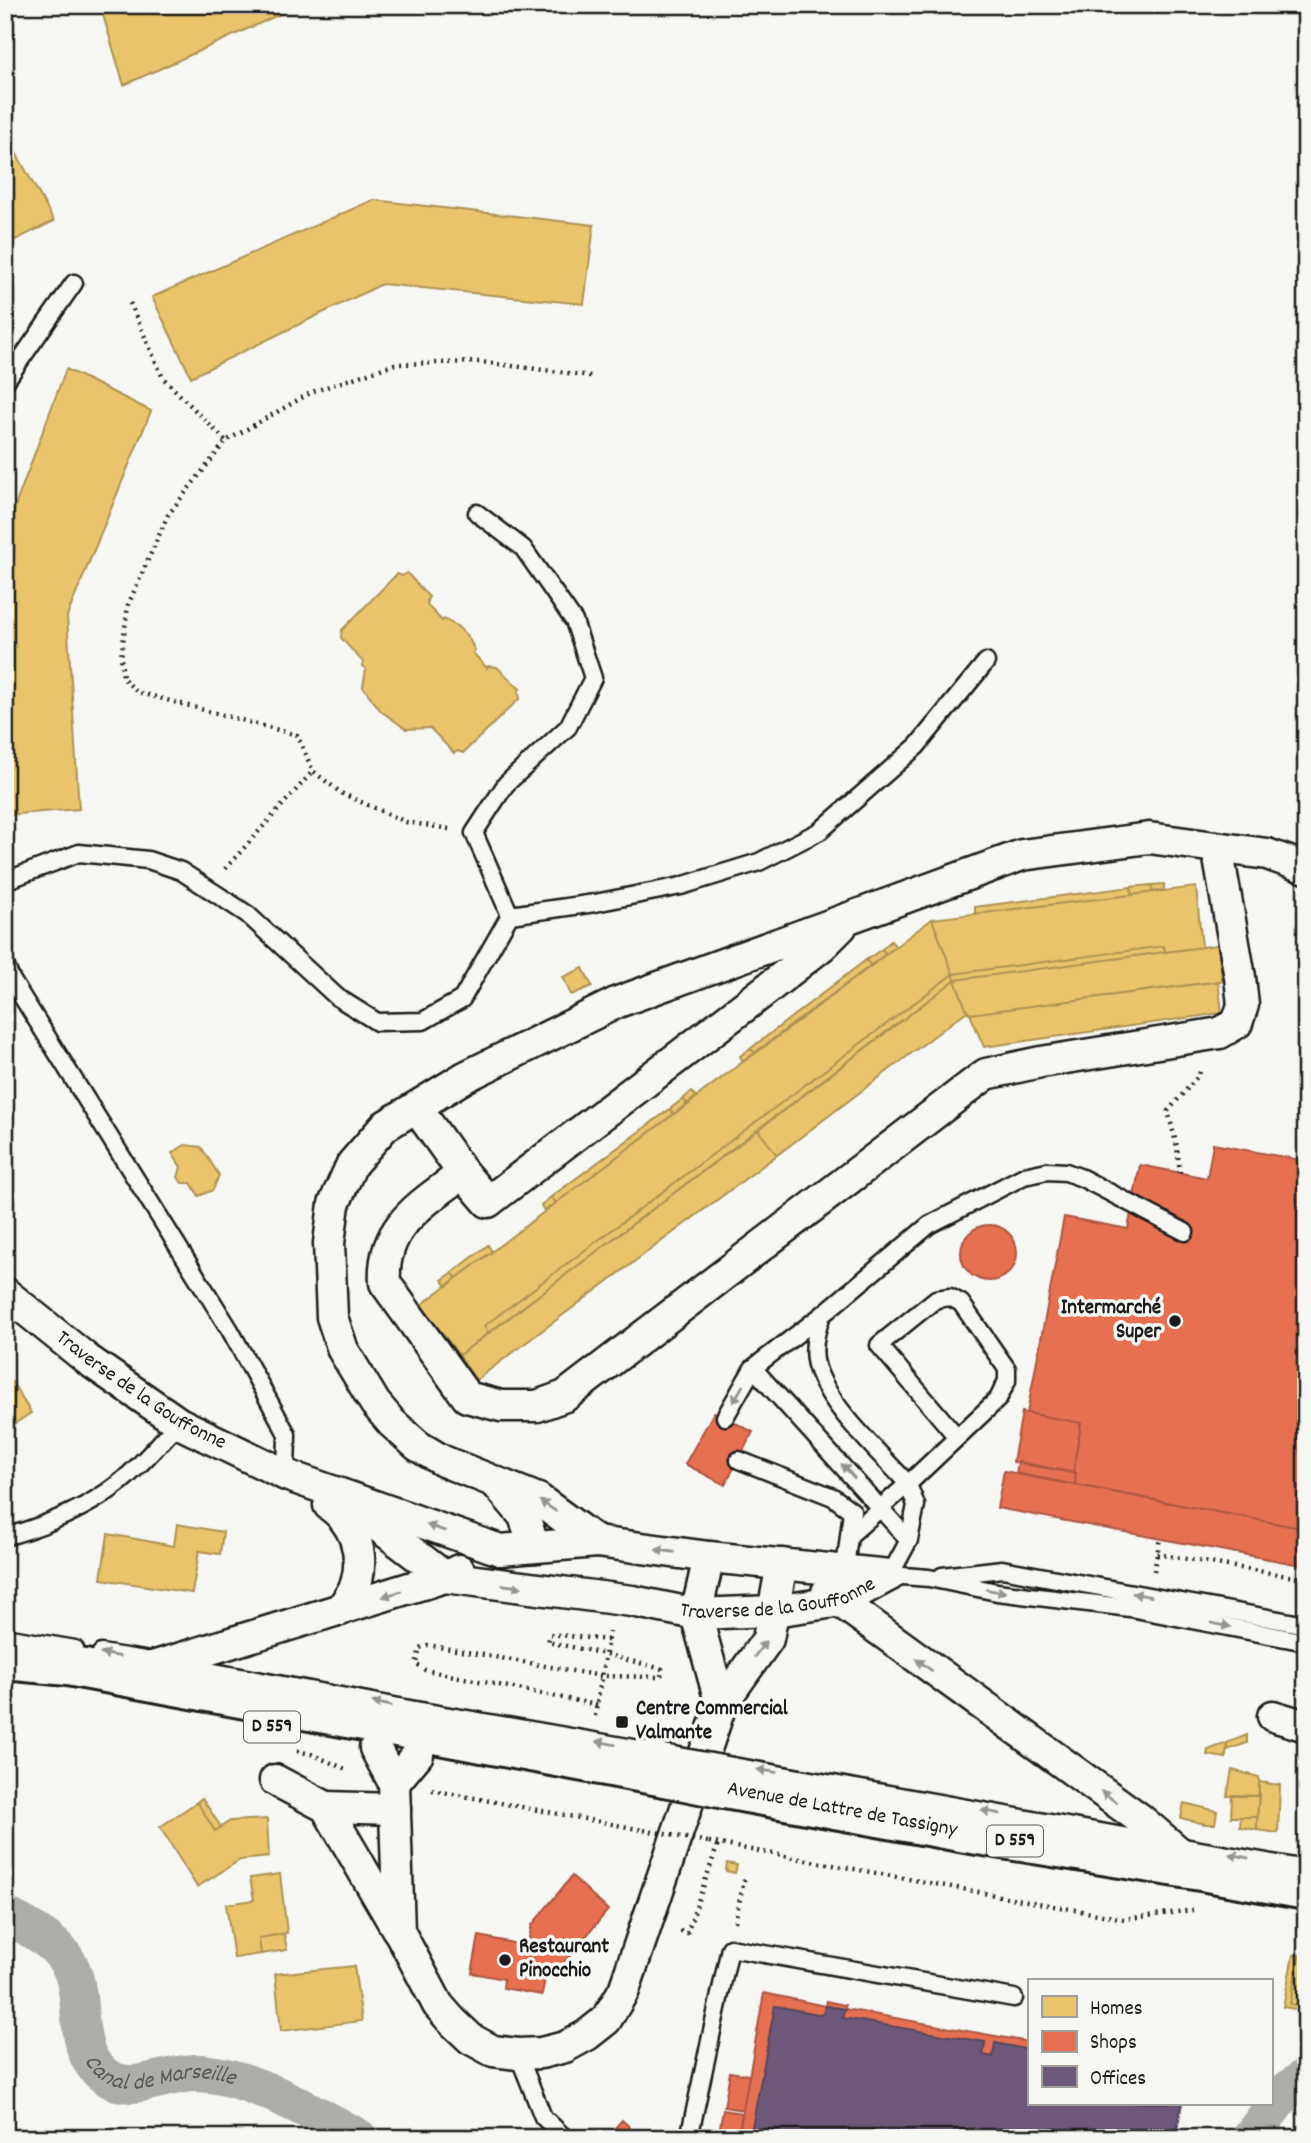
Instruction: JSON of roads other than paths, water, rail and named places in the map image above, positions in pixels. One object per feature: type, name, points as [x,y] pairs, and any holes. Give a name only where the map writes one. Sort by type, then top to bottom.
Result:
[{"type":"main road","name":"Avenue de Lattre de Tassigny","points":[[545,1754],[418,1754],[375,1748],[68,1684],[5,1660],[68,1666],[545,1754],[669,1766],[729,1777],[966,1833],[1306,1890]]},
{"type":"street","points":[[597,1542],[538,1499],[443,1461],[418,1446],[392,1423],[375,1403],[342,1350],[332,1317],[329,1243],[334,1204],[352,1164],[385,1126],[465,1077],[618,1002],[1022,855],[1149,838],[1267,854],[1306,868]]},
{"type":"street","points":[[463,1173],[415,1209],[394,1233],[384,1265],[385,1283],[467,1397],[501,1406],[537,1406],[565,1396],[986,1074],[1041,1062],[1220,1033],[1237,1023],[1243,1005],[1240,977],[1217,847]]},
{"type":"street","points":[[416,1107],[463,1173],[488,1202],[823,945],[851,917]]},
{"type":"street","name":"Traverse de la Gouffonne","points":[[5,1293],[88,1360],[179,1423],[286,1475],[500,1550],[597,1542],[709,1557],[890,1575]]},
{"type":"street","name":"Traverse de la Gouffonne","points":[[286,1475],[335,1509],[355,1535],[359,1559],[357,1583],[341,1610]]},
{"type":"street","points":[[494,1480],[524,1516],[534,1547]]},
{"type":"street","name":"Traverse de la Gouffonne","points":[[334,1492],[444,1577],[632,1601],[696,1614],[774,1611],[842,1601],[890,1575]]},
{"type":"street","points":[[122,1676],[444,1577],[500,1550]]},
{"type":"street","points":[[709,1557],[696,1614],[720,1705]]},
{"type":"street","points":[[275,1780],[326,1807],[399,1931],[438,2005],[471,2039],[493,2051],[517,2054],[541,2053],[565,2047],[606,2020],[624,1990],[720,1705],[768,1639],[782,1564],[842,1601],[903,1650],[1171,1844],[1201,1871]]},
{"type":"street","points":[[1273,1716],[1306,1726]]},
{"type":"street","points":[[375,1748],[395,1796],[399,1931]]},
{"type":"street","points":[[395,1796],[418,1754]]},
{"type":"street","points":[[326,1807],[395,1796]]},
{"type":"lane","points":[[5,382],[74,283]]},
{"type":"lane","points":[[477,513],[523,548],[574,621],[593,678],[568,727],[506,784],[474,833],[510,915]]},
{"type":"lane","points":[[510,915],[594,903],[681,886],[759,862],[820,831],[917,746],[986,662]]},
{"type":"lane","points":[[5,881],[79,853],[148,860],[181,871],[247,914],[337,997],[377,1022],[423,1021],[462,999],[510,915]]},
{"type":"lane","points":[[5,965],[11,979],[243,1353],[287,1434],[286,1475]]},
{"type":"lane","points":[[725,1417],[753,1368],[822,1315],[929,1225],[1024,1176],[1047,1171],[1066,1172],[1185,1232]]},
{"type":"lane","points":[[851,1534],[908,1484],[998,1399],[1007,1381],[1007,1369],[961,1303],[950,1297],[936,1299],[879,1345],[957,1437]]},
{"type":"lane","points":[[822,1315],[815,1334],[816,1366],[829,1395],[908,1484],[916,1505],[909,1540],[890,1575],[929,1578],[998,1592],[1130,1608],[1306,1642]]},
{"type":"lane","points":[[753,1368],[909,1540]]},
{"type":"lane","points":[[5,1536],[25,1531],[77,1509],[118,1484],[179,1423]]},
{"type":"lane","points":[[738,1460],[833,1497],[852,1511],[845,1569]]},
{"type":"lane","points":[[929,1578],[1002,1569],[1306,1625]]},
{"type":"lane","points":[[5,1637],[164,1663],[410,1709],[669,1766]]},
{"type":"lane","points":[[729,1777],[1171,1844],[1306,1869]]},
{"type":"lane","points":[[689,2138],[730,1948],[1014,1998]]},
{"type":"lane","points":[[517,2054],[543,2117],[565,2138]]},
{"type":"waterway","name":"Canal de Marseille","points":[[5,1915],[45,1938],[68,1962],[76,1986],[81,2028],[88,2055],[105,2076],[115,2082],[138,2084],[186,2074],[217,2075],[281,2097],[359,2138]]},
{"type":"waterway","name":"Canal de Marseille","points":[[1250,2138],[1284,2093],[1306,2076]]},
{"type":"place","name":"Intermarché Super","points":[[1175,1321]]},
{"type":"place","name":"Centre Commercial Valmante","points":[[622,1722]]},
{"type":"place","name":"Restaurant Pinocchio","points":[[505,1960]]}]
